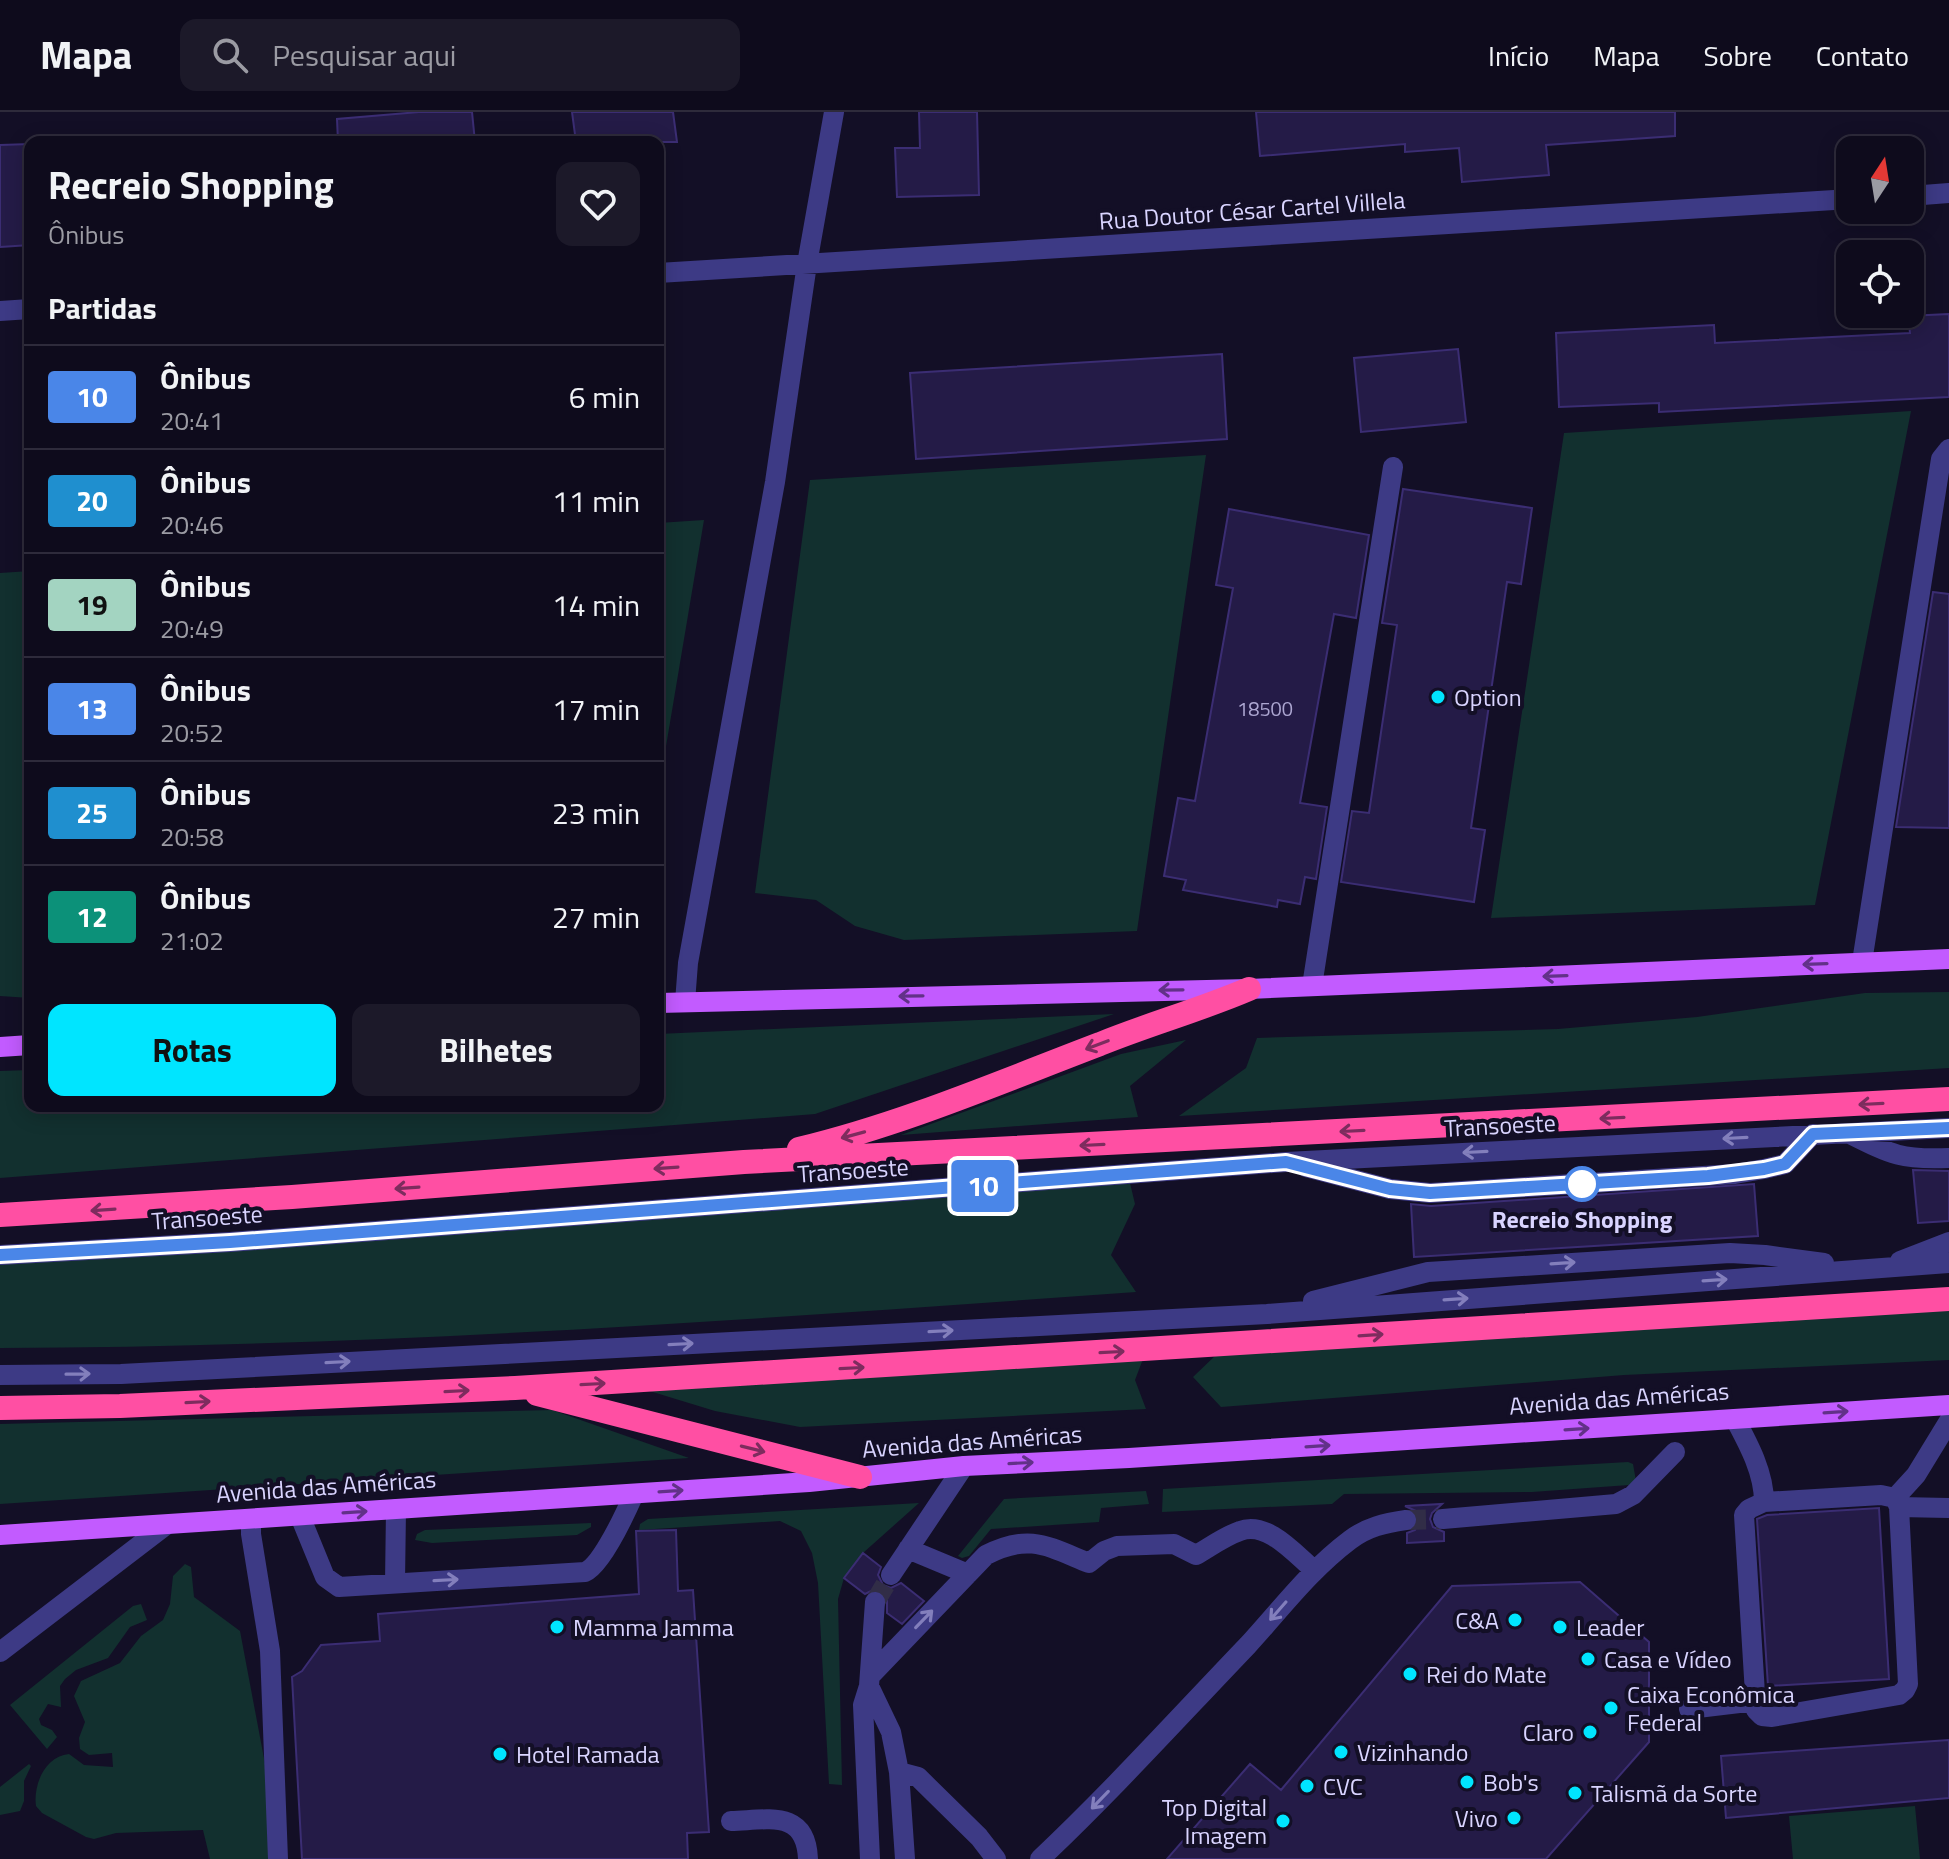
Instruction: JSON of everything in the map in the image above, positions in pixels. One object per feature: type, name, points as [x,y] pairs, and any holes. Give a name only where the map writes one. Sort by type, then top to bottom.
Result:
[{"type":"highway","points":[[744,1162],[874,1130],[1249,989]]},
{"type":"highway","points":[[0,1215],[277,1198],[744,1162],[1949,1099]]},
{"type":"highway","points":[[0,1408],[120,1406],[515,1388],[1949,1299]]},
{"type":"highway","points":[[515,1388],[860,1477]]},
{"type":"main road","points":[[664,1003],[1249,989],[1949,959]]},
{"type":"main road","points":[[0,1047],[24,1045]]},
{"type":"main road","name":"Avenida das Américas","points":[[0,1535],[634,1494],[964,1466],[1949,1405]]},
{"type":"street","points":[[685,1002],[688,963],[775,482],[807,264],[834,112]]},
{"type":"street","points":[[1924,195],[1949,193]]},
{"type":"street","name":"Rua Doutor César Cartel Villela","points":[[664,273],[1836,200]]},
{"type":"street","points":[[0,311],[24,309]]},
{"type":"street","points":[[1862,962],[1938,475],[1941,459],[1949,449]]},
{"type":"street","points":[[1312,986],[1393,467]]},
{"type":"street","name":"Transoeste","points":[[0,1255],[230,1242],[1286,1162],[1949,1128]]},
{"type":"street","points":[[1286,1162],[1390,1189],[1446,1192],[1735,1174],[1785,1164],[1813,1134]]},
{"type":"street","points":[[1849,1134],[1906,1159],[1949,1158]]},
{"type":"street","points":[[1889,1266],[1949,1242]]},
{"type":"street","points":[[1267,1314],[1428,1272],[1730,1253],[1863,1269]]},
{"type":"street","points":[[0,1375],[121,1374],[1267,1314],[1949,1263]]},
{"type":"street","points":[[1735,1419],[1749,1445],[1764,1486],[1764,1502]]},
{"type":"street","points":[[1949,1421],[1897,1503],[1908,1684],[1905,1690],[1899,1695],[1861,1703],[1762,1716],[1756,1710],[1744,1515],[1749,1509],[1764,1502],[1881,1495],[1897,1503],[1949,1508]]},
{"type":"street","points":[[1443,1519],[1616,1504],[1633,1495],[1675,1452]]},
{"type":"street","points":[[891,1575],[964,1466]]},
{"type":"street","points":[[300,1516],[325,1577],[339,1587],[590,1570],[634,1494]]},
{"type":"street","points":[[395,1583],[396,1509]]},
{"type":"street","points":[[251,1519],[270,1651],[278,1859]]},
{"type":"street","points":[[1040,1859],[1142,1756],[1314,1570],[1368,1528],[1406,1520]]},
{"type":"street","points":[[0,1652],[166,1525]]},
{"type":"street","points":[[869,1681],[986,1555],[1007,1544],[1030,1543],[1049,1547],[1089,1563],[1104,1551],[1117,1546],[1174,1544],[1196,1555],[1242,1530],[1252,1528],[1266,1532],[1314,1570]]},
{"type":"street","points":[[908,1549],[968,1574]]},
{"type":"street","points":[[870,1859],[863,1705],[869,1681],[875,1602]]},
{"type":"street","points":[[869,1681],[891,1732],[899,1772],[905,1859]]},
{"type":"street","points":[[1689,1709],[1756,1701]]},
{"type":"street","points":[[899,1772],[918,1777],[979,1837],[996,1859]]},
{"type":"street","points":[[731,1821],[780,1819],[799,1827],[807,1842],[808,1859]]},
{"type":"green space","points":[[1911,411],[1815,905],[1491,918],[1564,433]]},
{"type":"green space","points":[[1206,455],[1137,931],[904,940],[855,926],[816,900],[755,893],[810,480]]},
{"type":"green space","points":[[704,520],[664,758],[664,523]]},
{"type":"green space","points":[[24,571],[24,998],[0,996],[0,573]]},
{"type":"green space","points":[[1949,992],[1949,1068],[1179,1116],[1246,1068],[1257,1038],[1558,1029],[1697,1017],[1865,993]]},
{"type":"green space","points":[[1114,1014],[815,1114],[0,1178],[0,1071],[24,1070],[24,1112],[664,1112],[664,1034]]},
{"type":"green space","points":[[1186,1040],[1130,1086],[1138,1117],[901,1135],[1121,1054]]},
{"type":"green space","points":[[1130,1183],[1135,1204],[1111,1255],[1136,1292],[426,1337],[0,1348],[0,1262]]},
{"type":"green space","points":[[1949,1310],[1949,1360],[1624,1375],[1221,1407],[1193,1377],[1217,1354]]},
{"type":"green space","points":[[1143,1359],[1135,1380],[1146,1409],[800,1427],[715,1411],[643,1389]]},
{"type":"green space","points":[[552,1410],[689,1458],[0,1504],[0,1424]]},
{"type":"green space","points":[[1633,1464],[1636,1481],[1629,1485],[1532,1492],[1344,1494],[1332,1504],[1162,1512],[1163,1489]]},
{"type":"green space","points":[[1146,1491],[1149,1504],[1101,1508],[1099,1522],[991,1529],[969,1556],[958,1556],[1004,1499]]},
{"type":"green space","points":[[919,1503],[863,1553],[844,1578],[838,1599],[842,1785],[829,1784],[818,1583],[812,1553],[801,1531],[780,1521],[639,1530],[640,1524],[648,1519]]},
{"type":"green space","points":[[591,1523],[591,1527],[577,1535],[432,1543],[415,1540],[417,1534],[425,1530]]},
{"type":"green space","points":[[185,1564],[191,1567],[194,1597],[240,1631],[266,1769],[272,1859],[210,1859],[203,1830],[116,1833],[94,1839],[42,1813],[36,1806],[39,1781],[53,1760],[69,1754],[84,1765],[113,1767],[112,1753],[89,1755],[80,1749],[79,1738],[85,1722],[74,1696],[81,1681],[120,1663],[141,1636],[163,1620],[170,1604],[173,1576]]},
{"type":"green space","points":[[141,1604],[147,1620],[130,1627],[108,1658],[76,1670],[65,1679],[60,1686],[61,1707],[48,1704],[39,1719],[41,1725],[52,1730],[57,1737],[47,1749],[10,1705],[133,1606]]},
{"type":"green space","points":[[29,1764],[20,1811],[0,1815],[0,1787]]},
{"type":"green space","points":[[1915,1806],[1920,1859],[1793,1859],[1789,1816]]},
{"type":"building","points":[[419,112],[472,112],[474,136],[338,136],[337,119]]},
{"type":"building","points":[[572,112],[673,112],[677,142],[664,142],[664,136],[575,136]]},
{"type":"building","points":[[919,112],[977,112],[979,195],[897,197],[895,148],[920,148]]},
{"type":"building","points":[[1256,112],[1675,112],[1675,136],[1546,145],[1549,175],[1462,182],[1459,148],[1405,152],[1405,144],[1260,156]]},
{"type":"building","points":[[24,144],[24,245],[0,247],[0,145]]},
{"type":"building","points":[[1949,314],[1949,397],[1659,412],[1659,403],[1559,407],[1556,333],[1714,325],[1715,343],[1910,333],[1909,328],[1924,328],[1924,315]]},
{"type":"building","points":[[1458,349],[1466,422],[1361,432],[1354,358]]},
{"type":"building","points":[[1222,354],[1227,439],[916,459],[910,373]]},
{"type":"building","name":"Option","points":[[1403,489],[1532,508],[1521,584],[1507,582],[1471,828],[1485,830],[1474,902],[1341,882],[1352,811],[1369,813],[1397,625],[1382,623]]},
{"type":"building","points":[[1229,509],[1369,535],[1356,618],[1334,614],[1300,803],[1327,807],[1316,879],[1305,877],[1300,904],[1278,900],[1277,907],[1183,890],[1186,880],[1164,876],[1178,798],[1195,801],[1233,588],[1216,585]]},
{"type":"building","points":[[1933,592],[1949,594],[1949,828],[1896,827]]},
{"type":"building","points":[[1913,1170],[1949,1171],[1949,1221],[1918,1223]]},
{"type":"building","name":"Recreio Shopping","points":[[1754,1184],[1758,1236],[1414,1257],[1411,1204],[1431,1206]]},
{"type":"building","points":[[1442,1504],[1430,1519],[1433,1527],[1444,1532],[1444,1541],[1407,1543],[1407,1533],[1415,1530],[1419,1519],[1416,1511],[1405,1506]]},
{"type":"building","points":[[1879,1508],[1889,1679],[1768,1686],[1757,1519],[1767,1515]]},
{"type":"building","name":"Hotel Ramada","points":[[676,1530],[678,1591],[693,1590],[709,1832],[687,1833],[688,1859],[302,1859],[292,1677],[302,1671],[321,1645],[380,1641],[378,1614],[639,1594],[636,1531]]},
{"type":"building","points":[[863,1553],[881,1567],[878,1575],[883,1585],[891,1588],[901,1583],[924,1601],[902,1624],[887,1613],[887,1597],[883,1592],[875,1589],[865,1594],[844,1578]]},
{"type":"building","points":[[1580,1582],[1649,1642],[1649,1742],[1546,1859],[1167,1859],[1250,1764],[1281,1790],[1452,1586]]},
{"type":"building","points":[[1949,1740],[1949,1798],[1726,1818],[1721,1756]]},
{"type":"tunnel","points":[[1406,1520],[1443,1519]]},
{"type":"tunnel","points":[[875,1602],[891,1575]]},
{"type":"bus line","name":"10","points":[[0,1255],[230,1242],[1286,1162],[1390,1189],[1430,1193],[1569,1185],[1735,1174],[1764,1169],[1785,1164],[1813,1134],[1949,1128]]},
{"type":"place","name":"Option","points":[[1438,697]]},
{"type":"place","name":"Recreio Shopping","points":[[1582,1184]]},
{"type":"place","name":"C&A","points":[[1515,1620]]},
{"type":"place","name":"Mamma Jamma","points":[[557,1627]]},
{"type":"place","name":"Leader","points":[[1560,1627]]},
{"type":"place","name":"Casa e Vídeo","points":[[1588,1659]]},
{"type":"place","name":"Rei do Mate","points":[[1410,1674]]},
{"type":"place","name":"Caixa Econômica Federal","points":[[1611,1708]]},
{"type":"place","name":"Claro","points":[[1590,1732]]},
{"type":"place","name":"Vizinhando","points":[[1341,1752]]},
{"type":"place","name":"Hotel Ramada","points":[[500,1754]]},
{"type":"place","name":"Bob's","points":[[1467,1782]]},
{"type":"place","name":"CVC","points":[[1307,1786]]},
{"type":"place","name":"Talismã da Sorte","points":[[1575,1793]]},
{"type":"place","name":"Vivo","points":[[1514,1818]]},
{"type":"place","name":"Top Digital Imagem","points":[[1283,1821]]}]
